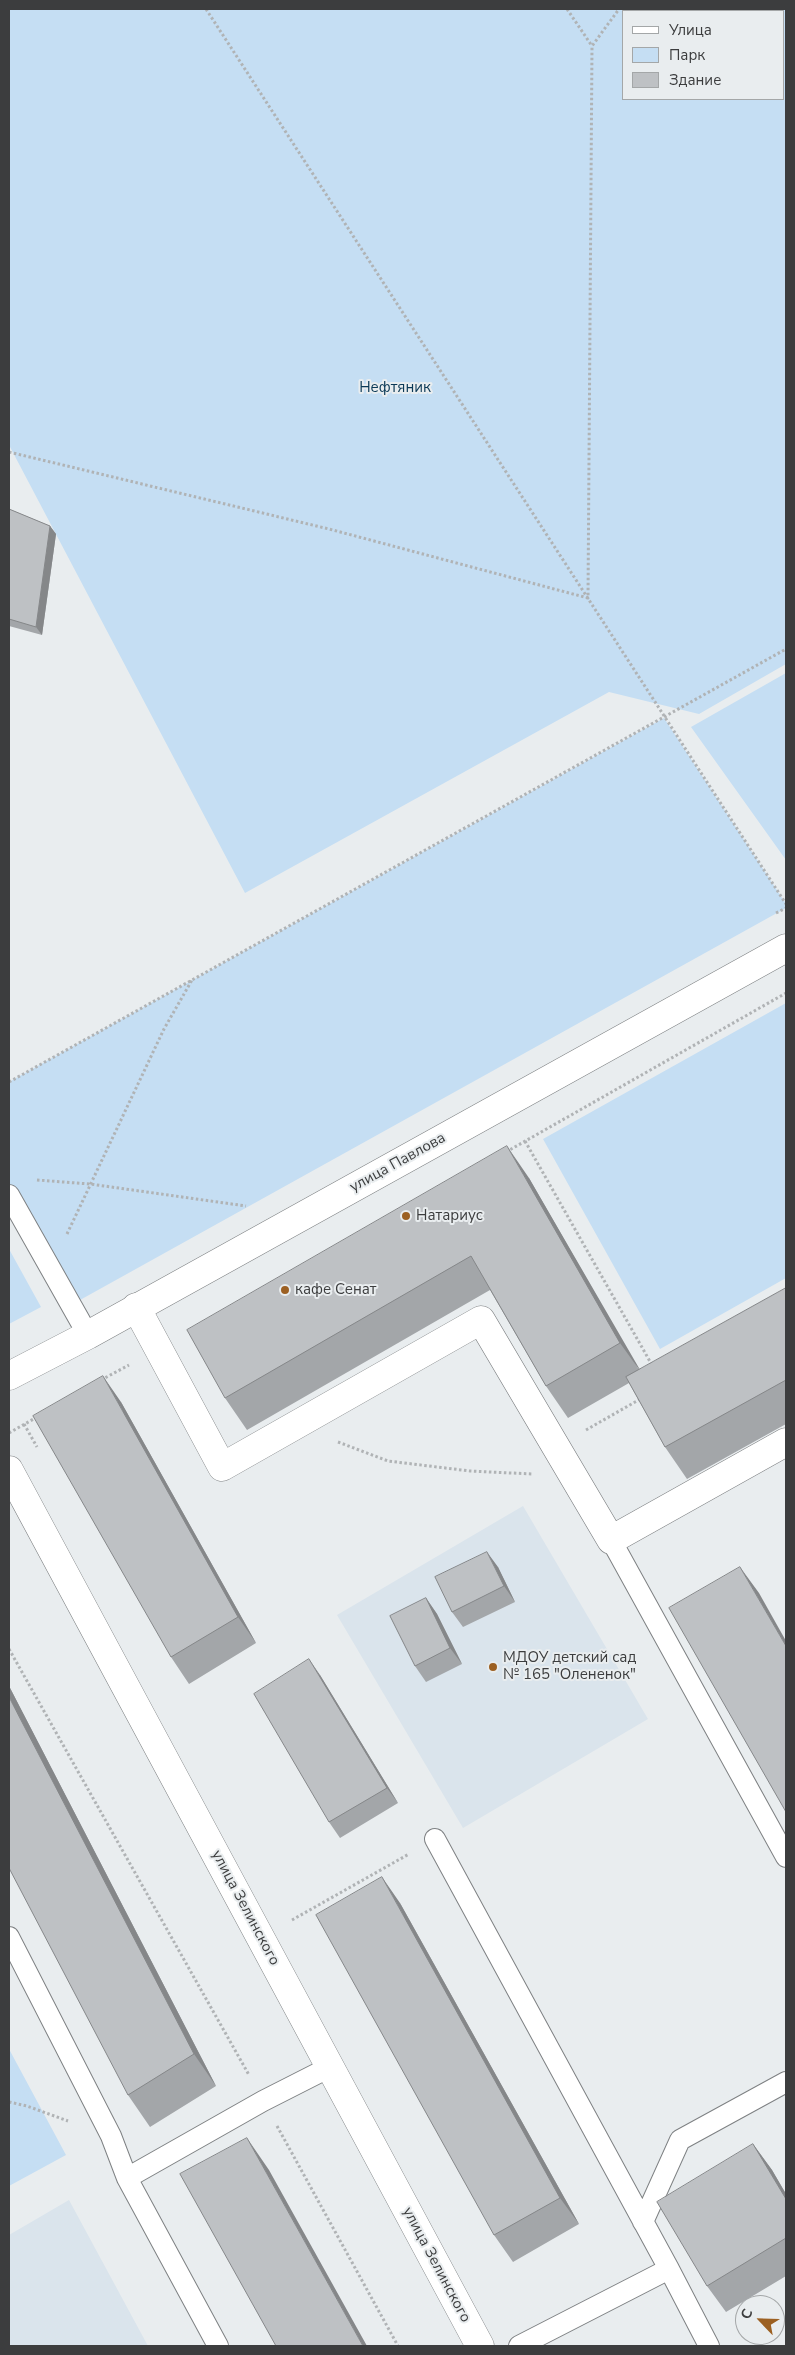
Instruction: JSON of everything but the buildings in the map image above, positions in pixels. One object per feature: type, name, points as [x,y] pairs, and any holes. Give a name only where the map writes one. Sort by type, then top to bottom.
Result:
[{"type":"street","name":"улица Павлова","points":[[9,1376],[88,1335],[786,948]]},
{"type":"street","points":[[136,1307],[222,1467],[481,1320],[611,1540],[786,1442]]},
{"type":"street","name":"улица Зелинского","points":[[9,1470],[480,2346]]},
{"type":"lane","points":[[9,1195],[88,1335]]},
{"type":"lane","points":[[611,1540],[786,1857]]},
{"type":"lane","points":[[435,1839],[709,2346]]},
{"type":"lane","points":[[9,1937],[111,2136],[127,2178],[218,2346]]},
{"type":"lane","points":[[127,2178],[263,2101],[330,2067]]},
{"type":"lane","points":[[643,2222],[680,2140],[786,2082]]},
{"type":"lane","points":[[519,2346],[669,2269]]},
{"type":"path","points":[[206,9],[786,904]]},
{"type":"path","points":[[567,9],[592,46],[588,598]]},
{"type":"path","points":[[592,46],[619,9]]},
{"type":"path","points":[[9,452],[329,529],[588,598]]},
{"type":"path","points":[[9,1082],[786,649]]},
{"type":"path","points":[[51,1269],[164,1029],[192,980]]},
{"type":"path","points":[[499,1156],[786,993]]},
{"type":"path","points":[[525,1141],[654,1369]]},
{"type":"path","points":[[36,1180],[90,1184],[247,1206]]},
{"type":"path","points":[[98,1382],[158,1348]]},
{"type":"path","points":[[582,1432],[647,1395]]},
{"type":"path","points":[[9,1433],[41,1415]]},
{"type":"path","points":[[335,1441],[388,1461],[470,1471],[536,1474]]},
{"type":"path","points":[[9,1649],[263,2101],[398,2346]]},
{"type":"path","points":[[292,1920],[435,1839]]},
{"type":"path","points":[[9,2102],[27,2106],[111,2136]]},
{"type":"shaded area","name":"МДОУ детский сад № 165 \"Олененок\"","points":[[523,1506],[648,1719],[463,1828],[337,1615]]},
{"type":"shaded area","points":[[69,2200],[148,2346],[9,2346],[9,2235]]},
{"type":"green space","name":"Нефтяник","points":[[9,9],[786,9],[786,664],[699,714],[609,692],[245,893],[9,445]]},
{"type":"green space","points":[[786,673],[786,860],[691,727]]},
{"type":"green space","points":[[664,718],[786,904],[786,908],[71,1305],[9,1195],[9,1082]]},
{"type":"green space","points":[[786,1003],[786,1278],[660,1349],[543,1139]]},
{"type":"green space","points":[[9,1249],[41,1307],[9,1324]]},
{"type":"green space","points":[[9,2049],[66,2155],[9,2186]]},
{"type":"place","name":"Натариус","points":[[406,1216]]},
{"type":"place","name":"кафе Сенат","points":[[285,1290]]},
{"type":"place","name":"МДОУ детский сад № 165 \"Олененок\"","points":[[493,1667]]}]
